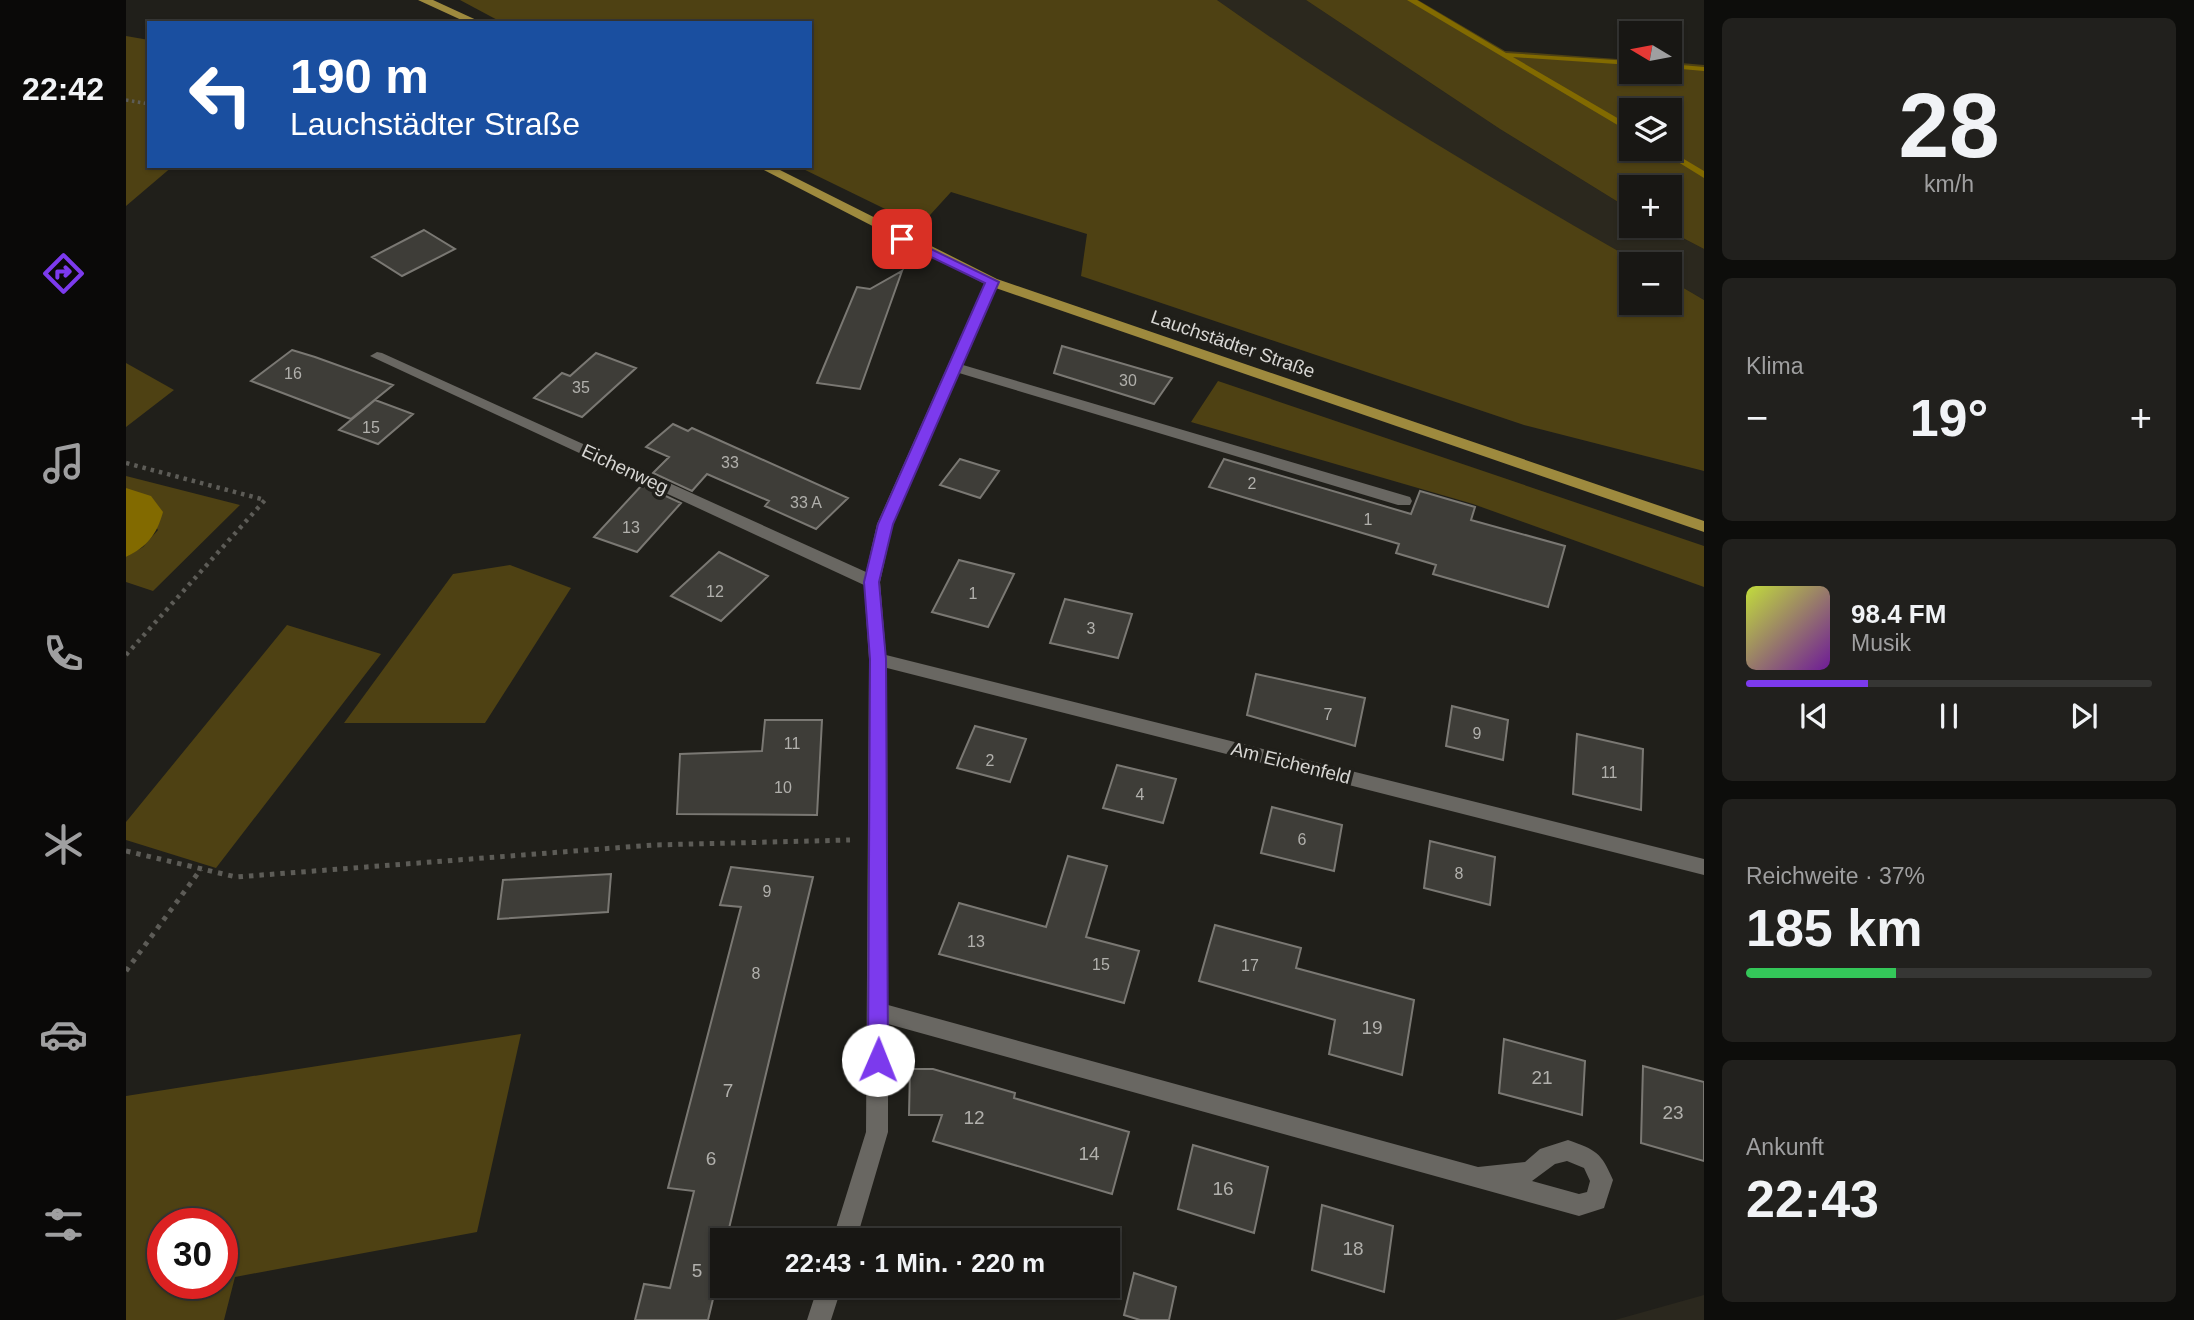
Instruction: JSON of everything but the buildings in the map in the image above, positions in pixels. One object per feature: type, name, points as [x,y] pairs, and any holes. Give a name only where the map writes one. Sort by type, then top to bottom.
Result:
[{"type":"main road","points":[[424,0],[473,21]]},
{"type":"main road","name":"Lauchstädter Straße","points":[[766,168],[992,282],[1704,527]]},
{"type":"street","points":[[848,1228],[877,1132],[878,659],[872,582],[886,524],[992,282]]},
{"type":"street","name":"Eichenweg","points":[[377,356],[872,582]]},
{"type":"street","points":[[953,367],[1404,501]]},
{"type":"street","name":"Am Eichenfeld","points":[[878,659],[1704,867]]},
{"type":"street","points":[[879,1012],[1579,1205],[1596,1200],[1602,1180],[1592,1161],[1568,1150],[1548,1156],[1531,1171],[1509,1176],[1479,1177]]},
{"type":"street","points":[[819,1320],[826,1298]]},
{"type":"path","points":[[126,100],[147,104]]},
{"type":"path","points":[[126,463],[265,500],[126,655]]},
{"type":"path","points":[[126,851],[236,877],[653,845],[879,840]]},
{"type":"path","points":[[126,971],[201,869]]},
{"type":"shaded area","points":[[460,0],[1217,0],[1426,138],[1620,252],[1619,315],[1682,315],[1682,287],[1704,300],[1704,471],[1524,425],[1081,276],[1087,234],[951,192],[920,226],[801,168],[812,168],[812,21],[499,21]]},
{"type":"shaded area","points":[[1217,0],[1306,0],[1500,129],[1619,203],[1619,238],[1682,238],[1704,249],[1704,300],[1682,287],[1682,252],[1620,252],[1483,175],[1296,56]]},
{"type":"shaded area","points":[[1306,0],[1418,0],[1505,51],[1619,59],[1619,84],[1682,84],[1682,63],[1704,65],[1704,249],[1682,238],[1682,175],[1619,175],[1619,203],[1500,129]]},
{"type":"shaded area","points":[[126,36],[147,40],[147,168],[171,168],[126,206]]},
{"type":"shaded area","points":[[126,363],[174,390],[126,427]]},
{"type":"shaded area","points":[[1218,381],[1704,546],[1704,587],[1473,504],[1191,422]]},
{"type":"shaded area","points":[[126,476],[240,505],[153,591],[126,582],[126,557],[143,547],[158,530],[126,488]]},
{"type":"shaded area","points":[[126,488],[151,496],[163,512],[150,539],[126,557]]},
{"type":"shaded area","points":[[510,565],[571,588],[485,723],[344,723],[453,574]]},
{"type":"shaded area","points":[[287,625],[381,654],[216,868],[126,840],[126,822]]},
{"type":"shaded area","points":[[521,1034],[477,1232],[238,1276],[238,1208],[147,1208],[147,1299],[229,1299],[224,1320],[126,1320],[126,1096]]},
{"type":"shaded area","points":[[1704,1295],[1704,1320],[1615,1320]]},
{"type":"waterway","points":[[1411,0],[1619,123]]},
{"type":"waterway","points":[[1509,54],[1619,62]]},
{"type":"waterway","points":[[1682,67],[1704,69]]},
{"type":"waterway","points":[[1681,161],[1704,175]]},
{"type":"route","points":[[878,1060],[878,659],[872,582],[886,524],[992,282],[902,239]]}]
